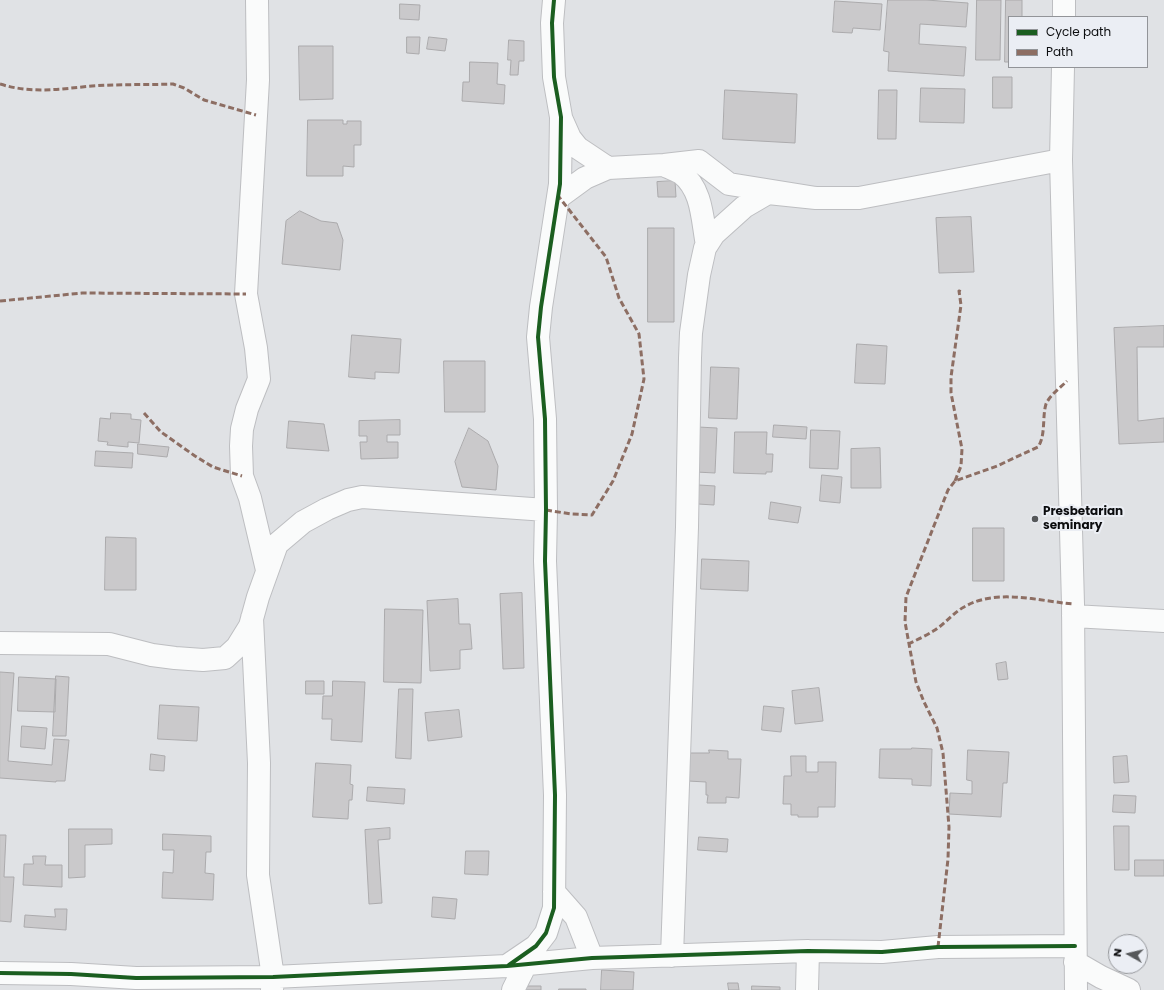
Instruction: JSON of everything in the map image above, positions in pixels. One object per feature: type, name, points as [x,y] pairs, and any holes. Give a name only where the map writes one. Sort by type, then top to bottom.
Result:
[{"type":"street","points":[[257,0],[258,80],[246,294],[256,348],[258,379],[244,422],[241,446],[242,476],[250,498],[267,570]]},
{"type":"street","points":[[513,990],[516,965],[536,946],[546,933],[554,908],[555,795],[545,561],[545,420],[538,337],[541,307],[560,184],[561,117],[554,77],[552,23],[554,0]]},
{"type":"street","points":[[1064,0],[1064,16]]},
{"type":"street","points":[[1063,68],[1061,160],[1073,616],[1076,990]]},
{"type":"street","points":[[561,117],[570,138],[578,148],[608,168]]},
{"type":"street","points":[[672,956],[691,334],[699,275],[705,248],[714,234],[727,221],[744,207],[768,194],[816,198],[859,198],[1061,160]]},
{"type":"street","points":[[558,197],[585,178],[608,168],[664,165],[699,161],[729,184],[816,198]]},
{"type":"street","points":[[664,165],[680,173],[692,184],[697,193],[701,207],[707,244]]},
{"type":"street","points":[[0,643],[109,644],[152,655],[175,658],[203,660],[225,658],[237,647],[250,626],[267,570],[277,544],[303,522],[327,509],[348,500],[362,497],[546,510]]},
{"type":"street","points":[[252,616],[259,763],[258,875],[272,984]]},
{"type":"street","points":[[1073,616],[1164,621]]},
{"type":"street","points":[[554,892],[576,917],[592,958]]},
{"type":"street","points":[[0,973],[71,974],[272,984],[592,958],[808,951],[882,952],[938,948],[1075,954],[1101,977],[1129,990]]},
{"type":"street","points":[[807,990],[808,951]]},
{"type":"building","points":[[888,0],[926,0],[968,3],[966,27],[920,24],[919,44],[966,47],[964,76],[888,71],[889,52],[884,51]]},
{"type":"building","points":[[977,0],[1001,0],[1000,60],[976,60]]},
{"type":"building","points":[[1006,0],[1022,0],[1022,16],[1008,16],[1008,62],[1005,62]]},
{"type":"building","points":[[835,1],[882,4],[880,30],[853,28],[852,33],[833,32]]},
{"type":"building","points":[[400,4],[420,5],[419,20],[400,19]]},
{"type":"building","points":[[407,37],[420,37],[419,54],[407,53]]},
{"type":"building","points":[[429,37],[447,39],[445,51],[427,49]]},
{"type":"building","points":[[509,40],[524,41],[524,61],[519,61],[518,75],[510,75],[511,60],[508,60]]},
{"type":"building","points":[[299,46],[333,46],[333,99],[300,100]]},
{"type":"building","points":[[470,62],[498,63],[497,84],[505,85],[504,104],[462,101],[463,82],[469,82]]},
{"type":"building","points":[[993,77],[1012,77],[1012,108],[993,108]]},
{"type":"building","points":[[921,88],[965,89],[964,123],[920,122]]},
{"type":"building","points":[[725,90],[797,94],[795,143],[723,139]]},
{"type":"building","points":[[879,90],[897,90],[896,139],[878,139]]},
{"type":"building","points":[[308,120],[343,120],[343,124],[347,124],[347,121],[361,121],[361,145],[354,145],[354,167],[343,166],[343,176],[307,176]]},
{"type":"building","points":[[675,181],[676,197],[658,197],[657,182]]},
{"type":"building","points":[[300,211],[321,221],[337,223],[343,240],[340,270],[282,264],[286,221]]},
{"type":"building","points":[[971,217],[974,272],[939,273],[936,218]]},
{"type":"building","points":[[648,228],[674,228],[674,322],[648,322]]},
{"type":"building","points":[[1164,326],[1164,347],[1137,347],[1138,421],[1164,418],[1164,442],[1119,444],[1114,328]]},
{"type":"building","points":[[352,335],[401,339],[399,373],[375,372],[375,379],[349,377]]},
{"type":"building","points":[[857,344],[887,346],[885,384],[855,383]]},
{"type":"building","points":[[444,361],[485,361],[485,412],[445,412]]},
{"type":"building","points":[[711,367],[739,368],[737,419],[709,418]]},
{"type":"building","points":[[111,413],[131,414],[131,419],[141,420],[139,443],[128,442],[128,447],[107,445],[108,442],[98,441],[100,418],[110,419]]},
{"type":"building","points":[[400,420],[400,435],[387,435],[387,442],[398,442],[398,458],[361,459],[360,442],[367,442],[367,436],[359,436],[359,421]]},
{"type":"building","points":[[289,421],[324,424],[329,451],[287,448]]},
{"type":"building","points":[[774,425],[807,427],[806,439],[773,437]]},
{"type":"building","points":[[698,427],[717,428],[715,473],[696,472]]},
{"type":"building","points":[[469,428],[488,441],[498,466],[496,490],[462,487],[455,462]]},
{"type":"building","points":[[811,430],[840,431],[838,469],[810,468]]},
{"type":"building","points":[[735,432],[767,432],[766,454],[773,454],[772,472],[766,472],[766,474],[734,473]]},
{"type":"building","points":[[138,444],[169,447],[167,457],[138,454]]},
{"type":"building","points":[[880,448],[881,488],[851,488],[851,449]]},
{"type":"building","points":[[96,451],[133,453],[132,468],[95,466]]},
{"type":"building","points":[[822,475],[842,477],[840,503],[820,501]]},
{"type":"building","points":[[699,485],[715,486],[714,505],[698,504]]},
{"type":"building","points":[[771,502],[801,507],[798,523],[769,519]]},
{"type":"building","points":[[973,528],[1004,528],[1004,581],[973,581]]},
{"type":"building","points":[[106,537],[136,538],[136,590],[105,590]]},
{"type":"building","points":[[702,559],[749,561],[748,591],[701,589]]},
{"type":"building","points":[[522,593],[524,668],[503,669],[500,594]]},
{"type":"building","points":[[458,599],[459,624],[470,624],[472,649],[460,650],[460,669],[430,671],[427,601]]},
{"type":"building","points":[[385,609],[423,610],[421,683],[384,682]]},
{"type":"building","points":[[1006,662],[1008,679],[998,680],[996,664]]},
{"type":"building","points":[[0,672],[14,673],[8,761],[52,765],[54,739],[69,740],[65,781],[56,782],[0,778]]},
{"type":"building","points":[[56,676],[69,677],[66,736],[53,736]]},
{"type":"building","points":[[19,677],[56,679],[55,712],[18,711]]},
{"type":"building","points":[[306,681],[324,681],[324,694],[306,694]]},
{"type":"building","points":[[333,681],[365,682],[362,742],[331,740],[332,719],[322,719],[323,696],[332,696]]},
{"type":"building","points":[[819,688],[823,721],[795,724],[792,691]]},
{"type":"building","points":[[399,689],[413,689],[411,759],[396,758]]},
{"type":"building","points":[[160,705],[199,707],[197,741],[158,739]]},
{"type":"building","points":[[764,706],[784,708],[781,732],[762,730]]},
{"type":"building","points":[[459,710],[462,737],[428,741],[425,713]]},
{"type":"building","points":[[22,726],[47,728],[45,749],[21,747]]},
{"type":"building","points":[[880,749],[932,749],[931,786],[912,785],[912,779],[879,778]]},
{"type":"building","points":[[709,750],[728,751],[728,759],[741,759],[739,798],[726,797],[726,803],[707,803],[708,795],[706,795],[706,782],[688,781],[689,753],[709,753]]},
{"type":"building","points":[[968,750],[1009,752],[1007,783],[1003,783],[1001,817],[949,814],[950,793],[972,794],[972,781],[967,780]]},
{"type":"building","points":[[151,754],[165,756],[164,771],[150,770]]},
{"type":"building","points":[[791,756],[806,756],[806,772],[818,772],[818,762],[836,762],[835,807],[818,807],[818,817],[798,817],[798,815],[791,815],[791,804],[783,804],[784,776],[791,776]]},
{"type":"building","points":[[1127,756],[1129,782],[1114,783],[1113,757]]},
{"type":"building","points":[[316,763],[351,765],[350,784],[353,785],[352,800],[349,800],[348,819],[313,817]]},
{"type":"building","points":[[368,787],[405,789],[404,804],[367,801]]},
{"type":"building","points":[[1114,795],[1136,796],[1135,813],[1113,812]]},
{"type":"building","points":[[1114,826],[1129,826],[1129,870],[1115,870]]},
{"type":"building","points":[[390,828],[390,839],[378,840],[382,903],[369,904],[365,830]]},
{"type":"building","points":[[69,829],[112,829],[112,844],[85,845],[85,877],[69,878]]},
{"type":"building","points":[[163,834],[211,836],[211,852],[206,852],[205,873],[214,874],[213,900],[162,898],[163,872],[173,873],[174,850],[163,850]]},
{"type":"building","points":[[0,835],[6,835],[4,877],[14,877],[11,922],[0,921]]},
{"type":"building","points":[[699,837],[728,839],[727,852],[698,850]]},
{"type":"building","points":[[466,851],[489,851],[488,875],[465,874]]},
{"type":"building","points":[[33,856],[46,856],[45,865],[62,865],[62,887],[23,885],[24,864],[33,864]]},
{"type":"building","points":[[1135,860],[1164,860],[1164,876],[1135,876]]},
{"type":"building","points":[[433,897],[457,899],[455,919],[432,917]]},
{"type":"building","points":[[55,909],[67,909],[66,930],[24,927],[25,915],[55,917]]},
{"type":"building","points":[[602,970],[634,972],[633,990],[601,990]]},
{"type":"building","points":[[728,983],[738,983],[739,990],[729,990]]},
{"type":"building","points":[[524,986],[541,986],[541,990],[524,990]]},
{"type":"building","points":[[752,986],[780,987],[780,990],[752,990]]},
{"type":"building","points":[[586,989],[586,990],[559,990]]},
{"type":"marked path","points":[[0,84],[35,90],[102,85],[173,84],[184,88],[204,100],[256,115]]},
{"type":"marked path","points":[[546,510],[571,514],[592,515],[613,481],[632,434],[644,379],[639,334],[619,298],[606,257],[559,197]]},
{"type":"marked path","points":[[955,481],[961,466],[962,449],[951,393],[951,377],[961,305],[959,291],[962,292]]},
{"type":"marked path","points":[[0,301],[82,293],[246,294]]},
{"type":"marked path","points":[[938,947],[948,859],[949,827],[943,753],[937,728],[916,682],[905,622],[906,597],[948,490],[955,481],[997,466],[1038,447],[1043,432],[1046,404],[1067,381]]},
{"type":"marked path","points":[[144,413],[161,432],[195,456],[213,467],[242,476]]},
{"type":"marked path","points":[[908,644],[935,630],[960,609],[977,601],[990,598],[1018,597],[1073,604]]},
{"type":"cycle path","points":[[509,965],[536,946],[546,933],[554,908],[555,795],[545,561],[545,419],[538,337],[541,307],[560,184],[561,117],[554,77],[552,23],[554,0]]},
{"type":"cycle path","points":[[0,973],[71,974],[136,978],[273,977],[507,966],[592,958],[808,951],[882,952],[938,947],[1075,946]]},
{"type":"place","name":"Presbetarian seminary","points":[[1035,519]]}]
